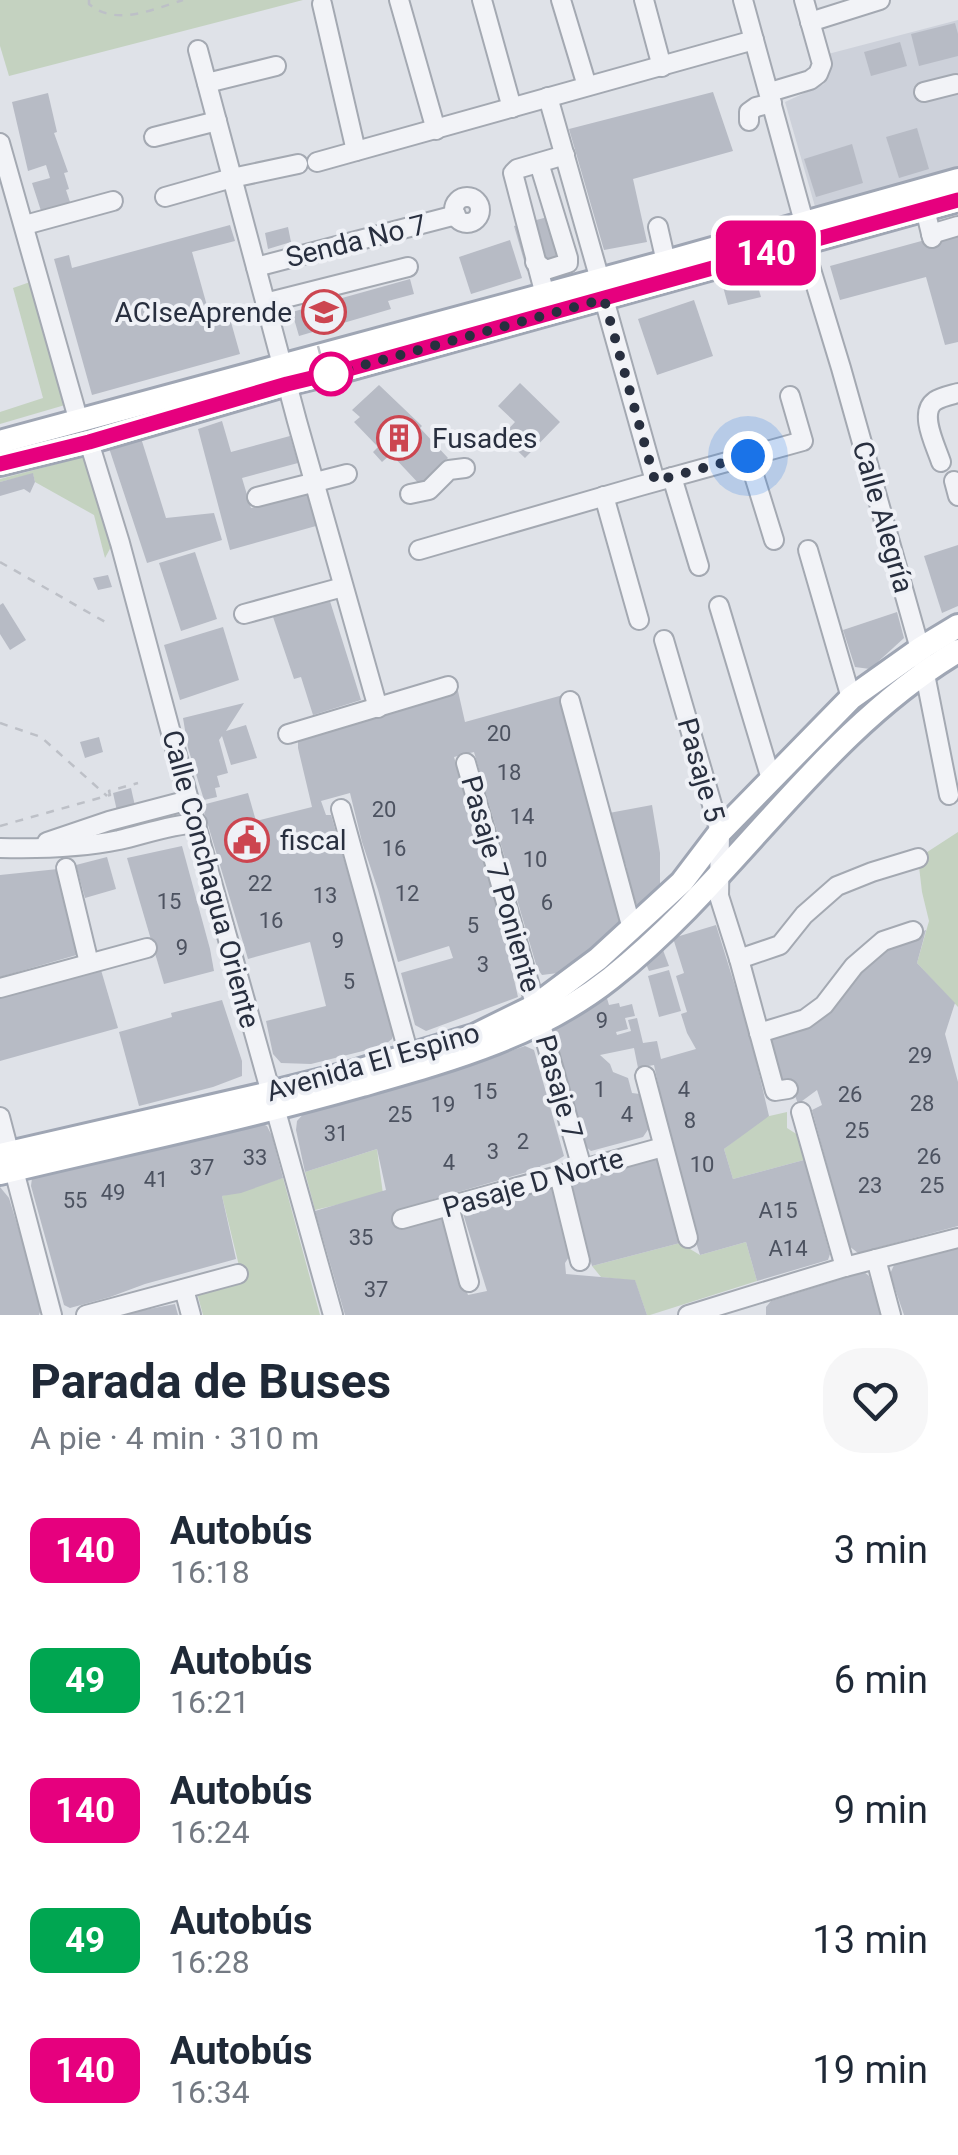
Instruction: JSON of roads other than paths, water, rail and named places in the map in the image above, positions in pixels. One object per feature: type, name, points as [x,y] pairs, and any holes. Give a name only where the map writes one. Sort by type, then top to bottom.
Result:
[{"type":"main road","points":[[804,232],[862,206],[958,180]]},
{"type":"main road","points":[[2,456],[545,295],[602,289],[666,262],[958,200]]},
{"type":"main road","points":[[84,432],[90,436],[100,426],[152,411],[170,397],[284,374],[602,289],[745,259],[751,251],[797,237],[805,227],[804,232]]},
{"type":"main road","name":"Avenida El Espino","points":[[6,1163],[456,1058],[621,970],[671,926],[958,626]]},
{"type":"main road","name":"Avenida El Espino","points":[[272,1101],[538,1015],[682,882],[720,832],[851,698],[922,660],[958,651]]},
{"type":"street","points":[[399,0],[436,130]]},
{"type":"street","points":[[482,0],[512,108]]},
{"type":"street","points":[[561,0],[587,86]]},
{"type":"street","points":[[644,0],[662,67]]},
{"type":"street","name":"Calle Alegría","points":[[743,0],[922,660],[950,795]]},
{"type":"street","points":[[749,120],[749,112],[756,107],[818,74],[822,64],[804,0]]},
{"type":"street","points":[[810,22],[880,0]]},
{"type":"street","points":[[322,4],[356,151]]},
{"type":"street","points":[[166,197],[436,130],[754,40]]},
{"type":"street","points":[[198,50],[378,708]]},
{"type":"street","points":[[207,83],[276,66]]},
{"type":"street","points":[[924,92],[956,84]]},
{"type":"street","points":[[548,97],[602,289],[663,479],[699,566]]},
{"type":"street","points":[[154,137],[217,121]]},
{"type":"street","name":"Calle Conchagua Oriente","points":[[0,143],[120,543],[333,1315]]},
{"type":"street","points":[[545,295],[513,178],[517,169],[564,155]]},
{"type":"street","points":[[535,262],[546,270],[568,263],[539,162]]},
{"type":"street","points":[[25,225],[113,202]]},
{"type":"street","points":[[924,209],[932,236],[958,226]]},
{"type":"street","name":"Senda No 7","points":[[256,268],[456,216]]},
{"type":"street","points":[[658,227],[666,262]]},
{"type":"street","points":[[265,303],[408,267]]},
{"type":"street","points":[[941,462],[927,415],[930,404],[958,393]]},
{"type":"street","points":[[419,550],[803,441],[790,396]]},
{"type":"street","points":[[748,456],[774,540]]},
{"type":"street","points":[[410,494],[429,490],[449,470],[465,468]]},
{"type":"street","points":[[258,497],[347,474]]},
{"type":"street","points":[[604,496],[639,620]]},
{"type":"street","points":[[808,550],[851,698]]},
{"type":"street","points":[[244,614],[343,588]]},
{"type":"street","points":[[719,606],[771,780]]},
{"type":"street","name":"Pasaje 5","points":[[664,640],[720,832],[719,896],[759,1033],[782,1090]]},
{"type":"street","points":[[288,734],[448,686]]},
{"type":"street","points":[[570,701],[632,928]]},
{"type":"street","name":"Pasaje 7 Poniente","points":[[466,762],[538,1015]]},
{"type":"street","points":[[28,849],[189,800]]},
{"type":"street","points":[[342,809],[409,1055]]},
{"type":"street","points":[[0,848],[73,846],[196,823]]},
{"type":"street","points":[[740,959],[780,944],[804,915],[837,886],[918,858]]},
{"type":"street","points":[[66,868],[90,964]]},
{"type":"street","points":[[759,1033],[805,1018],[824,1005],[854,966],[883,941],[913,931]]},
{"type":"street","points":[[0,988],[147,948]]},
{"type":"street","name":"Pasaje 7","points":[[538,1015],[582,1168]]},
{"type":"street","points":[[645,1076],[688,1238]]},
{"type":"street","points":[[802,1112],[844,1268]]},
{"type":"street","points":[[0,1117],[6,1163],[52,1315]]},
{"type":"street","name":"Pasaje D Norte","points":[[402,1219],[664,1147]]},
{"type":"street","points":[[559,1175],[580,1261]]},
{"type":"street","points":[[449,1206],[468,1282]]},
{"type":"street","points":[[688,1315],[750,1307],[844,1268],[958,1238]]},
{"type":"street","points":[[876,1259],[892,1315]]},
{"type":"street","points":[[86,1315],[238,1274]]},
{"type":"street","points":[[184,1288],[191,1315]]},
{"type":"place","name":"ACIseAprende","points":[[324,312]]},
{"type":"place","name":"Fusades","points":[[399,438]]},
{"type":"place","name":"fiscal","points":[[247,840]]}]
